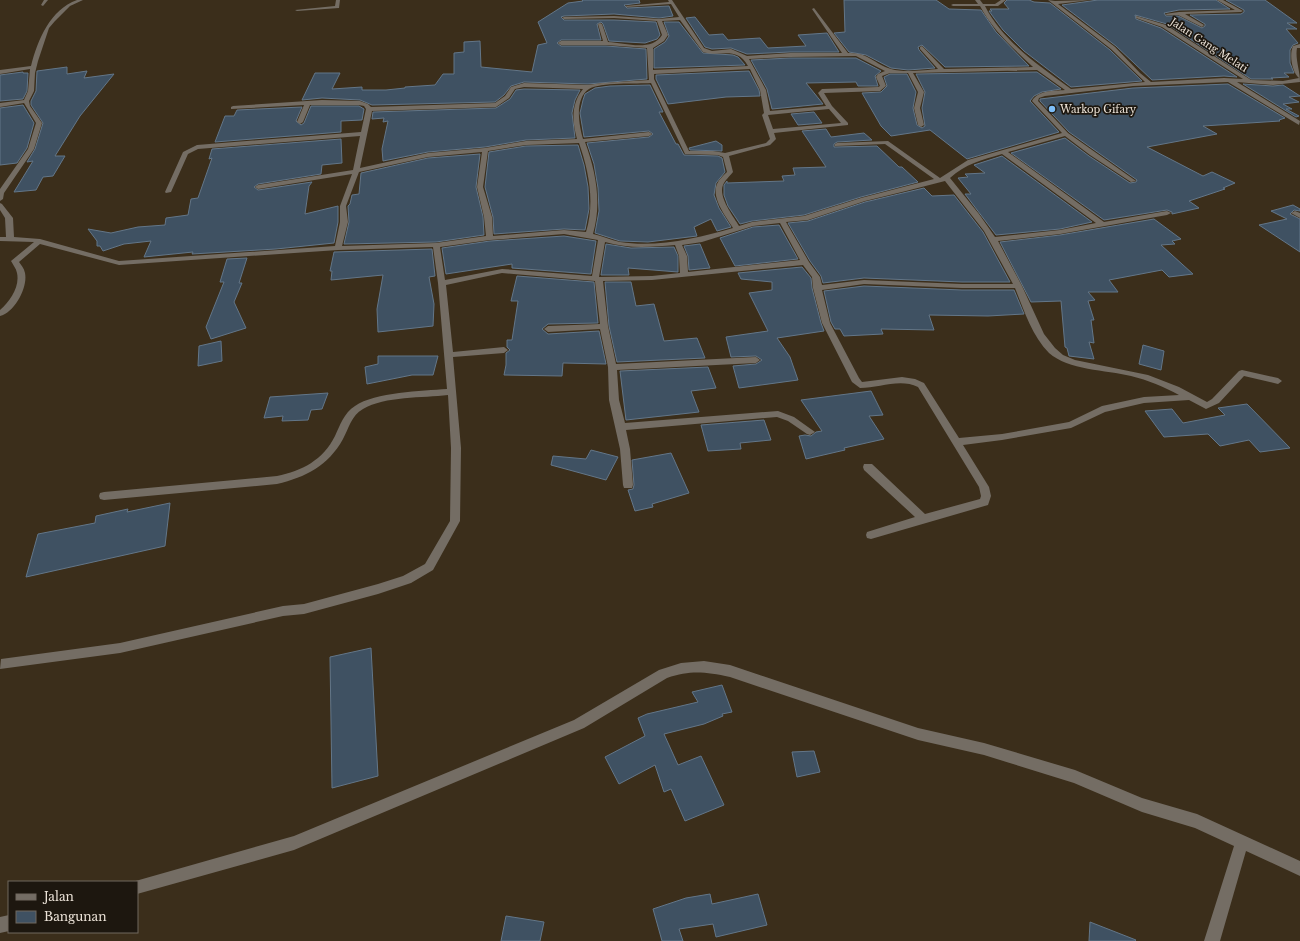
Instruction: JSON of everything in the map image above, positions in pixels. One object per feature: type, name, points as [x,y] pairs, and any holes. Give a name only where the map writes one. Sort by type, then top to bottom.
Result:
[{"type":"street","points":[[43,5],[46,0]]},
{"type":"street","points":[[0,199],[1,193],[31,149],[38,123],[27,106],[26,100],[31,91],[34,67],[47,28],[68,6],[81,0]]},
{"type":"street","points":[[297,10],[337,7],[338,0]]},
{"type":"street","points":[[977,0],[1004,37],[1038,68],[1069,90]]},
{"type":"street","points":[[953,5],[998,4],[1004,0]]},
{"type":"street","points":[[1051,1],[1088,0]]},
{"type":"street","points":[[1167,14],[1241,11],[1220,0]]},
{"type":"street","points":[[627,6],[671,1],[704,51],[733,51],[746,58],[846,54],[862,55],[890,71]]},
{"type":"street","points":[[1051,1],[1113,48],[1138,74],[1149,83]]},
{"type":"street","points":[[814,9],[846,54]]},
{"type":"street","points":[[1179,13],[1202,26]]},
{"type":"street","points":[[564,18],[614,17],[659,20],[682,18]]},
{"type":"street","name":"Jalan Gang Melati","points":[[1138,17],[1164,26],[1248,80]]},
{"type":"street","points":[[561,43],[606,43],[650,47],[664,38],[665,35],[659,20]]},
{"type":"street","points":[[600,24],[606,43]]},
{"type":"street","points":[[1300,46],[1295,47],[1294,59],[1300,76]]},
{"type":"street","points":[[650,47],[651,79],[687,154],[724,155],[768,144],[774,139],[765,115],[765,95],[762,82],[746,58]]},
{"type":"street","points":[[922,48],[942,70]]},
{"type":"street","points":[[0,72],[34,67]]},
{"type":"street","points":[[651,72],[752,67]]},
{"type":"street","points":[[771,131],[846,124],[830,107],[822,91],[880,89],[883,86],[879,77],[880,75],[890,71],[910,72],[1038,68]]},
{"type":"street","points":[[910,72],[921,92],[918,108],[921,125]]},
{"type":"street","points":[[1229,80],[1299,123]]},
{"type":"street","points":[[1133,181],[1092,154],[1066,134],[1035,101],[1037,97],[1044,94],[1069,90],[1149,83],[1229,80],[1277,82],[1300,80]]},
{"type":"street","points":[[369,109],[496,105],[507,97],[513,88],[524,85],[588,88],[605,85],[653,82]]},
{"type":"street","points":[[588,88],[584,90],[581,95],[576,110],[580,141],[589,163],[593,186],[595,213],[589,235]]},
{"type":"street","points":[[0,105],[26,100]]},
{"type":"street","points":[[300,122],[308,103]]},
{"type":"street","points":[[233,108],[308,103],[366,104],[369,109],[356,170],[343,206],[344,222],[338,248]]},
{"type":"street","points":[[766,113],[830,107]]},
{"type":"street","points":[[168,192],[185,153],[197,147],[363,134]]},
{"type":"street","points":[[258,186],[356,170],[428,155],[485,150],[526,143],[580,141],[648,134]]},
{"type":"street","points":[[0,239],[29,239],[119,263],[338,248],[436,245],[490,238],[564,232],[589,235],[620,244],[647,245],[678,243],[699,240],[736,227],[804,218],[863,199],[904,190],[943,179],[956,168],[970,161],[1066,134]]},
{"type":"street","points":[[836,145],[886,142],[943,179],[968,204],[993,239],[1018,286],[1036,329],[1053,351],[1061,357],[1071,361],[1124,371],[1167,384],[1208,406],[1217,400],[1228,385],[1242,373],[1278,381]]},
{"type":"street","points":[[485,150],[480,187],[488,217],[490,238]]},
{"type":"street","points":[[1004,152],[1103,225]]},
{"type":"street","points":[[724,155],[726,156],[730,172],[720,184],[720,198],[736,227]]},
{"type":"street","points":[[0,205],[9,218],[12,238]]},
{"type":"street","points":[[993,239],[1060,232],[1167,213]]},
{"type":"street","points":[[782,221],[805,262],[816,277],[817,288],[826,323],[855,380],[860,384],[867,385],[907,380],[916,381],[921,385],[984,488],[986,496],[984,502],[872,535]]},
{"type":"street","points":[[602,239],[597,279],[612,367],[614,400],[625,449],[628,485]]},
{"type":"street","points":[[0,314],[5,311],[16,297],[20,287],[22,277],[21,270],[15,261],[40,242]]},
{"type":"street","points":[[678,243],[683,256],[684,275]]},
{"type":"street","points":[[2,664],[120,648],[284,611],[304,609],[407,580],[429,567],[455,521],[456,448],[442,283],[436,245]]},
{"type":"street","points":[[442,283],[502,271],[597,279],[652,278],[805,262]]},
{"type":"street","points":[[817,288],[864,282],[962,286],[1018,286]]},
{"type":"street","points":[[548,329],[604,326]]},
{"type":"street","points":[[449,355],[504,350]]},
{"type":"street","points":[[612,367],[756,360]]},
{"type":"street","points":[[104,496],[278,480],[299,475],[319,464],[335,444],[348,415],[361,406],[379,400],[452,391]]},
{"type":"street","points":[[956,442],[1002,437],[1071,425],[1102,409],[1144,400],[1190,397]]},
{"type":"street","points":[[621,427],[778,414],[791,419],[810,432]]},
{"type":"street","points":[[868,467],[923,519]]},
{"type":"street","points":[[138,887],[294,843],[578,724],[664,674],[681,668],[704,666],[730,671],[918,734],[984,749],[1075,778],[1142,805],[1197,821],[1300,869]]},
{"type":"street","points":[[1212,941],[1242,842]]},
{"type":"building","points":[[582,0],[639,0],[640,3],[624,5],[627,8],[669,6],[673,16],[659,18],[614,14],[561,17],[564,20],[656,22],[660,35],[657,39],[645,43],[609,41],[601,22],[597,24],[601,40],[561,40],[557,43],[561,46],[606,46],[646,49],[647,79],[588,84],[524,82],[511,86],[504,95],[495,102],[372,105],[360,100],[322,98],[302,100],[315,73],[340,73],[332,89],[362,87],[362,90],[386,90],[435,85],[443,74],[454,74],[454,53],[464,52],[464,42],[480,41],[481,67],[532,72],[538,45],[547,43],[538,22],[568,3],[583,1]]},
{"type":"building","points":[[844,0],[936,0],[949,9],[981,10],[996,32],[1029,66],[945,67],[922,45],[918,47],[919,50],[935,68],[908,70],[891,68],[866,55],[849,52],[834,33],[845,32]]},
{"type":"building","points":[[1007,0],[1029,0],[1034,2],[1050,3],[1110,50],[1142,81],[1071,87],[1024,51],[1003,30],[994,18],[989,11],[992,11],[990,9],[1009,9],[1004,3]]},
{"type":"building","points":[[1098,0],[1216,0],[1230,9],[1179,10],[1164,13],[1166,16],[1178,16],[1202,28],[1205,24],[1190,15],[1241,14],[1244,10],[1226,0],[1265,0],[1297,23],[1287,23],[1297,29],[1286,29],[1298,43],[1293,45],[1290,50],[1290,63],[1294,73],[1284,73],[1289,77],[1251,79],[1167,24],[1135,15],[1136,19],[1161,28],[1237,77],[1224,76],[1152,80],[1116,46],[1062,5]]},
{"type":"building","points":[[695,17],[709,35],[723,34],[728,40],[760,38],[768,48],[806,46],[798,35],[827,33],[839,52],[747,54],[731,48],[712,49],[705,47],[686,18]]},
{"type":"building","points":[[664,22],[679,22],[703,53],[733,55],[738,57],[745,65],[654,68],[654,49],[665,42],[669,36]]},
{"type":"building","points":[[790,58],[856,58],[881,71],[875,76],[878,86],[858,86],[856,82],[806,83],[823,104],[772,109],[767,89],[751,60]]},
{"type":"building","points":[[67,67],[67,74],[87,71],[84,78],[114,74],[80,116],[55,156],[65,156],[53,176],[43,177],[36,190],[14,192],[33,161],[27,162],[35,149],[43,123],[31,105],[31,101],[36,91],[37,71]]},
{"type":"building","points":[[749,71],[759,90],[760,96],[726,97],[668,104],[656,79],[656,75]]},
{"type":"building","points":[[23,72],[28,73],[27,91],[23,99],[0,101],[0,75]]},
{"type":"building","points":[[1037,72],[1061,89],[1042,92],[1034,96],[1030,101],[1059,132],[967,159],[930,130],[891,136],[881,126],[862,93],[881,92],[887,86],[884,77],[890,74],[907,74],[916,92],[913,108],[917,125],[922,128],[925,126],[922,108],[925,92],[916,74]]},
{"type":"building","points":[[1228,84],[1285,118],[1279,120],[1280,121],[1203,126],[1217,134],[1147,147],[1203,176],[1212,172],[1235,183],[1223,188],[1225,189],[1189,201],[1199,208],[1172,214],[1172,212],[1167,210],[1104,220],[1011,153],[1065,138],[1130,183],[1136,182],[1137,180],[1069,132],[1040,101],[1040,99],[1133,88]]},
{"type":"building","points":[[1243,84],[1273,86],[1283,85],[1300,96],[1289,97],[1299,102],[1283,104],[1292,109],[1286,109],[1299,116],[1296,117]]},
{"type":"building","points":[[650,85],[663,112],[659,112],[676,144],[678,144],[684,155],[718,156],[722,158],[725,172],[716,183],[714,195],[719,208],[731,227],[717,231],[711,219],[694,227],[697,236],[648,242],[620,241],[595,233],[599,211],[598,188],[594,164],[587,143],[649,137],[653,134],[649,131],[584,137],[580,113],[585,94],[595,88]]},
{"type":"building","points":[[516,90],[580,90],[575,100],[572,113],[575,138],[526,140],[485,147],[428,152],[383,161],[382,149],[388,121],[383,122],[384,118],[372,119],[373,112],[496,108],[510,99]]},
{"type":"building","points":[[23,105],[34,123],[27,148],[17,163],[0,165],[0,108]]},
{"type":"building","points":[[311,106],[359,106],[364,109],[362,120],[341,121],[341,132],[215,142],[225,116],[234,116],[237,110],[302,107],[296,121],[301,125],[304,123]]},
{"type":"building","points":[[814,112],[822,123],[798,125],[791,114]]},
{"type":"building","points":[[826,129],[831,137],[864,133],[872,140],[837,142],[834,144],[834,147],[877,146],[899,167],[902,167],[918,182],[861,197],[804,215],[752,221],[740,224],[728,206],[724,195],[724,185],[727,181],[727,183],[784,181],[782,176],[795,175],[793,168],[826,167],[802,131]]},
{"type":"building","points":[[341,139],[342,163],[322,165],[321,174],[258,184],[254,187],[258,190],[312,182],[309,186],[305,214],[338,206],[338,222],[334,243],[276,249],[192,254],[193,252],[144,257],[151,241],[124,244],[103,251],[100,246],[97,246],[97,241],[88,229],[111,233],[138,227],[165,225],[166,218],[188,215],[191,199],[198,198],[212,158],[209,159],[212,149]]},
{"type":"building","points":[[716,141],[722,145],[722,151],[690,150],[689,148]]},
{"type":"building","points":[[578,145],[584,165],[588,187],[589,209],[585,230],[564,229],[494,234],[493,217],[485,187],[489,152],[526,146]]},
{"type":"building","points":[[480,154],[476,187],[483,217],[484,235],[436,242],[344,244],[349,222],[348,206],[352,195],[359,194],[361,173],[428,158]]},
{"type":"building","points":[[1002,156],[1092,222],[1060,229],[996,235],[965,194],[971,194],[958,178],[968,177],[965,174],[985,173],[974,165]]},
{"type":"building","points":[[924,188],[932,196],[954,195],[983,232],[1010,282],[962,282],[864,278],[823,283],[821,276],[810,261],[788,223],[808,221],[865,202]]},
{"type":"building","points":[[1293,205],[1300,209],[1300,211],[1294,210],[1290,214],[1300,219],[1300,252],[1259,225],[1287,219],[1271,211]]},
{"type":"building","points":[[1154,219],[1181,239],[1172,241],[1175,244],[1161,245],[1193,274],[1169,277],[1162,270],[1109,280],[1118,292],[1088,292],[1095,300],[1088,301],[1094,320],[1091,320],[1094,343],[1089,342],[1094,359],[1069,356],[1067,348],[1065,347],[1061,301],[1031,302],[1000,242],[1060,235]]},
{"type":"building","points":[[779,225],[798,259],[735,266],[720,238],[753,227]]},
{"type":"building","points":[[564,236],[596,241],[591,274],[512,268],[512,264],[446,274],[442,248],[490,241]]},
{"type":"building","points":[[606,244],[631,248],[674,247],[678,256],[678,272],[628,268],[629,275],[601,275]]},
{"type":"building","points":[[700,244],[710,268],[689,270],[688,256],[684,246]]},
{"type":"building","points":[[432,249],[435,276],[429,277],[434,304],[433,326],[378,332],[377,309],[383,275],[331,280],[332,271],[330,271],[334,252]]},
{"type":"building","points":[[247,258],[239,283],[242,283],[234,302],[246,328],[211,339],[206,327],[224,282],[220,282],[227,259]]},
{"type":"building","points":[[802,267],[811,278],[812,288],[824,331],[777,338],[790,357],[798,380],[739,388],[733,366],[756,364],[762,360],[756,356],[731,357],[726,337],[768,331],[749,293],[772,290],[772,282],[741,279],[738,273]]},
{"type":"building","points":[[517,276],[594,282],[598,323],[548,324],[542,329],[548,334],[599,331],[606,364],[563,363],[562,376],[504,375],[506,353],[510,350],[507,347],[507,340],[512,340],[518,301],[511,301]]},
{"type":"building","points":[[605,282],[631,282],[636,306],[654,304],[664,341],[697,338],[705,358],[617,362],[609,326]]},
{"type":"building","points":[[864,286],[962,290],[1014,290],[1024,314],[988,316],[929,315],[934,330],[881,329],[883,334],[844,336],[840,329],[835,329],[831,322],[824,291]]},
{"type":"building","points":[[221,341],[222,361],[198,366],[199,346]]},
{"type":"building","points":[[1143,345],[1164,351],[1161,370],[1139,364]]},
{"type":"building","points":[[378,356],[438,356],[433,375],[412,375],[367,384],[365,367],[378,364]]},
{"type":"building","points":[[708,367],[716,388],[691,391],[699,412],[626,420],[620,371]]},
{"type":"building","points":[[871,391],[883,415],[869,416],[884,439],[844,448],[845,450],[806,459],[799,436],[811,436],[816,432],[822,431],[801,400]]},
{"type":"building","points":[[328,393],[322,409],[311,410],[308,420],[282,421],[283,416],[264,418],[270,397]]},
{"type":"building","points":[[1247,404],[1290,448],[1260,452],[1249,440],[1220,446],[1208,434],[1164,437],[1145,411],[1172,409],[1183,423],[1225,415],[1218,408]]},
{"type":"building","points":[[764,420],[771,440],[740,443],[741,449],[708,451],[701,425]]},
{"type":"building","points":[[591,450],[618,457],[606,480],[551,465],[553,456],[586,459]]},
{"type":"building","points":[[671,453],[689,493],[652,504],[653,507],[635,511],[628,490],[633,489],[634,485],[632,460]]},
{"type":"building","points":[[170,503],[165,546],[26,577],[38,534],[95,523],[96,516],[128,509],[127,512]]},
{"type":"building","points":[[371,648],[378,776],[332,788],[330,657]]},
{"type":"building","points":[[722,685],[732,712],[722,714],[723,716],[704,724],[664,734],[678,765],[701,756],[724,805],[685,821],[671,789],[664,792],[655,765],[619,784],[605,757],[645,736],[638,718],[647,714],[698,702],[692,692]]},
{"type":"building","points":[[814,751],[820,772],[797,777],[792,752]]},
{"type":"building","points":[[710,894],[712,904],[758,894],[767,925],[716,937],[713,924],[679,929],[683,941],[662,941],[653,909],[686,898]]},
{"type":"building","points":[[506,916],[544,922],[540,941],[501,941]]},
{"type":"building","points":[[1090,922],[1136,940],[1089,941]]},
{"type":"place","name":"Warkop Gifary","points":[[1052,109]]}]
